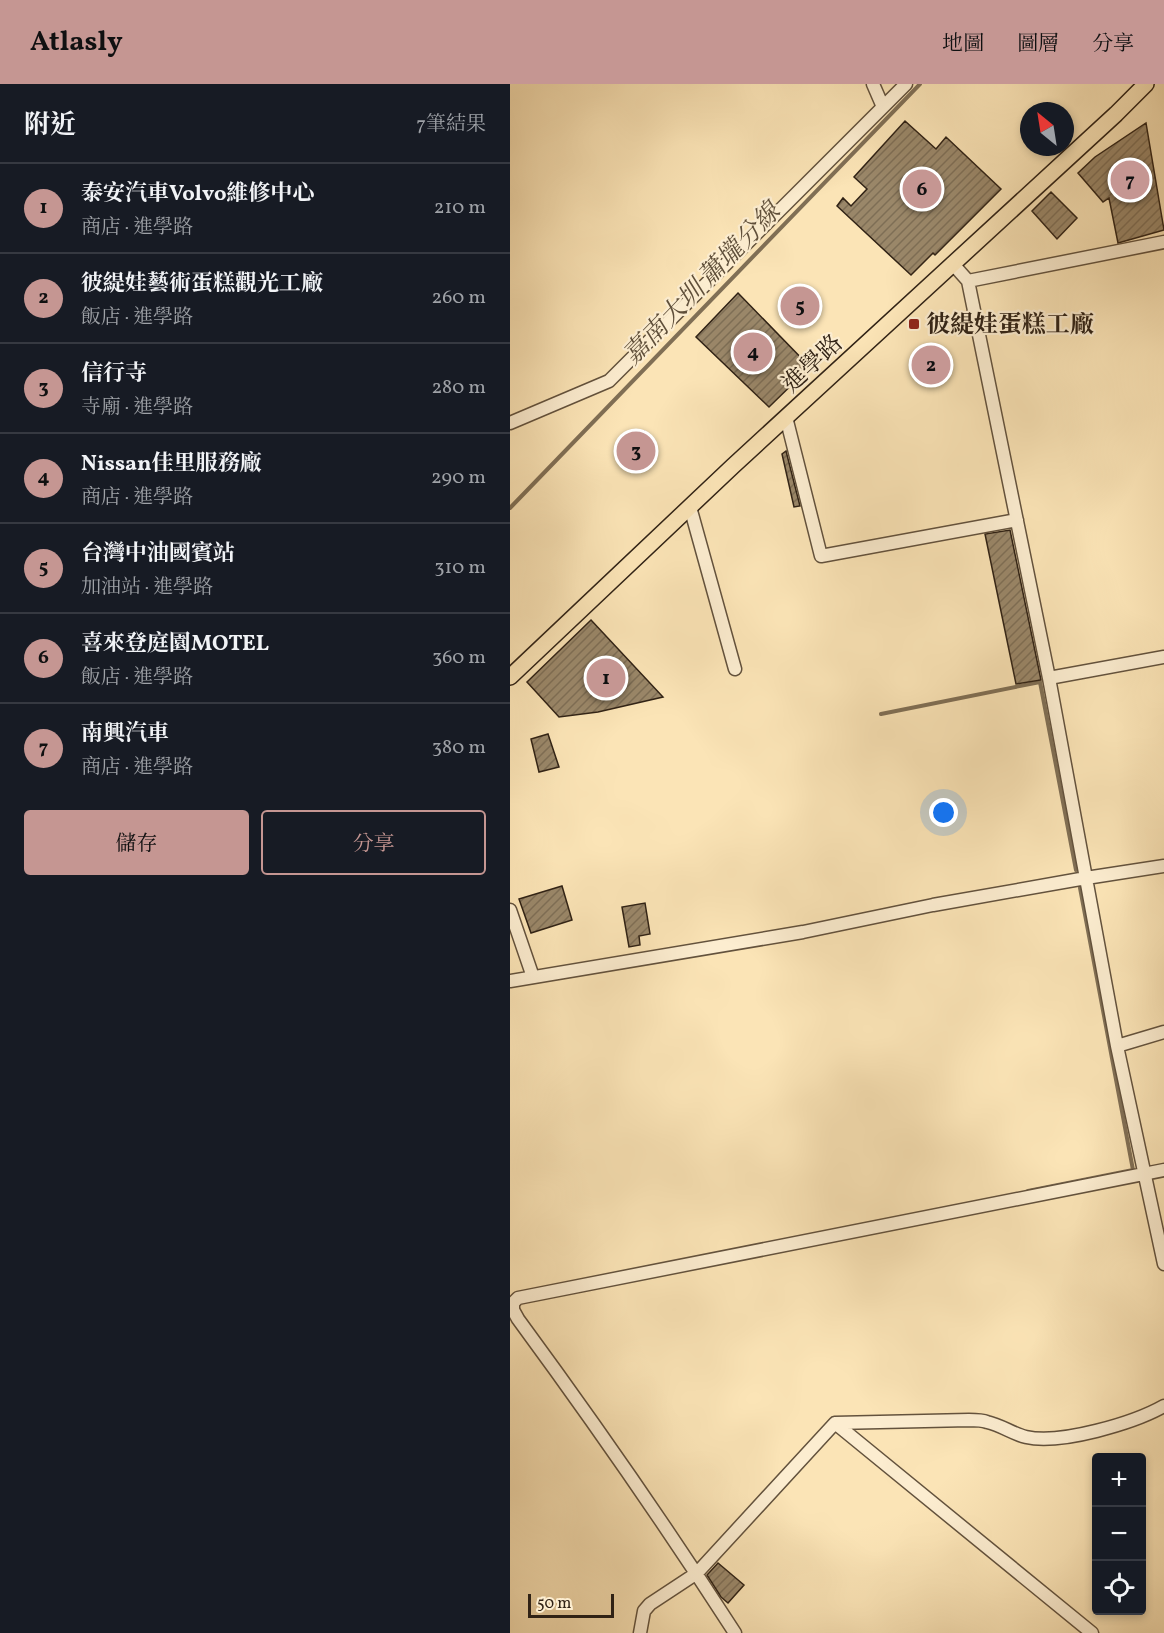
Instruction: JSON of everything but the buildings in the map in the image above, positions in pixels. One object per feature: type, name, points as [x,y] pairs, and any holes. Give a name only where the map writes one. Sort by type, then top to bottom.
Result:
[{"type":"main road","name":"進學路","points":[[510,676],[1146,84]]},
{"type":"lane","points":[[873,84],[883,107]]},
{"type":"lane","points":[[510,423],[609,381],[906,84]]},
{"type":"lane","points":[[968,281],[1164,242]]},
{"type":"lane","points":[[952,264],[968,281],[1048,678],[1117,1046],[1164,1264]]},
{"type":"lane","points":[[786,417],[821,556],[1017,520]]},
{"type":"lane","points":[[690,507],[735,669]]},
{"type":"lane","points":[[1048,678],[1164,657]]},
{"type":"lane","points":[[510,981],[803,932],[933,905],[1164,866]]},
{"type":"lane","points":[[510,910],[533,977]]},
{"type":"lane","points":[[1117,1046],[1164,1032]]},
{"type":"lane","points":[[735,1633],[595,1423],[518,1319],[513,1310],[513,1303],[518,1298],[1164,1170]]},
{"type":"lane","points":[[640,1633],[644,1611],[650,1604],[697,1574],[835,1423],[987,1421],[1027,1437],[1049,1438],[1114,1427],[1146,1416],[1164,1406]]},
{"type":"lane","points":[[835,1423],[1092,1633]]},
{"type":"waterway","name":"嘉南大圳 蕭壠分線","points":[[510,508],[920,84]]},
{"type":"waterway","points":[[881,714],[1040,682],[1076,870]]},
{"type":"waterway","points":[[1028,1191],[1133,1170],[1080,888]]},
{"type":"place","name":"南興汽車","points":[[1130,180]]},
{"type":"place","name":"喜來登庭園MOTEL","points":[[922,189]]},
{"type":"place","name":"台灣中油國賓站","points":[[800,306]]},
{"type":"place","name":"彼緹娃蛋糕工廠","points":[[914,324]]},
{"type":"place","name":"Nissan佳里服務廠","points":[[753,352]]},
{"type":"place","name":"彼緹娃藝術蛋糕觀光工廠","points":[[931,365]]},
{"type":"place","name":"信行寺","points":[[636,451]]},
{"type":"place","name":"泰安汽車Volvo維修中心","points":[[606,678]]}]
